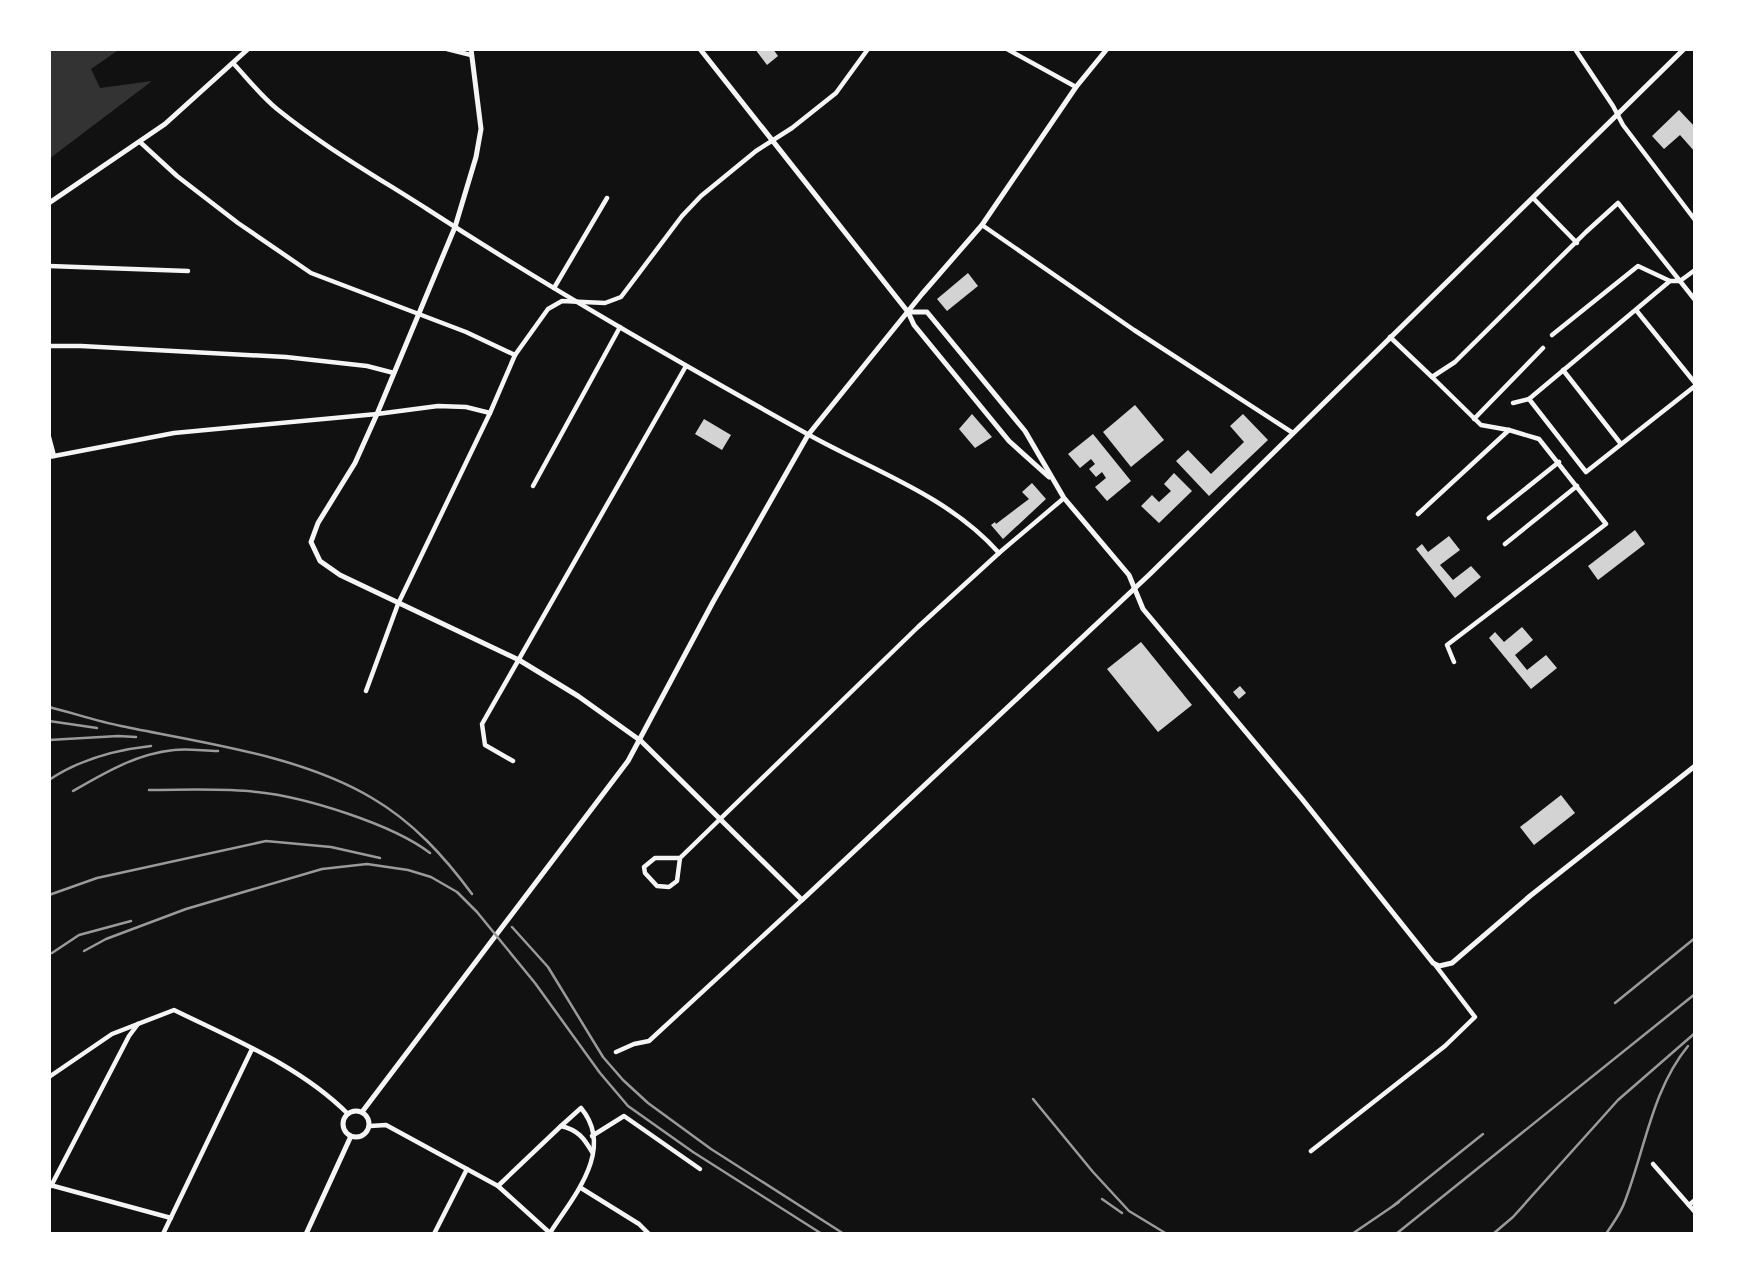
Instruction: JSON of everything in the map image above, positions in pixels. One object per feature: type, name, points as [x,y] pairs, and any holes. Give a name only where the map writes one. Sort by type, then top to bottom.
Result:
[{"type":"main road","points":[[49,203],[140,142],[189,104],[248,49]]},
{"type":"main road","points":[[700,49],[908,312],[914,324],[1009,441],[1054,482]]},
{"type":"main road","points":[[362,1112],[628,761],[713,601],[808,435],[982,226],[1076,87],[1107,49]]},
{"type":"main road","points":[[471,52],[481,129],[476,157],[455,227],[355,463],[318,523],[311,542],[320,561],[340,575],[519,660],[578,695],[641,741],[802,900],[1135,589],[1684,49]]},
{"type":"main road","points":[[908,312],[927,312],[1025,431],[1064,498],[1129,575],[1143,609],[1302,799],[1433,963],[1439,966],[1452,963],[1530,896],[1695,766]]},
{"type":"main road","points":[[362,1112],[368,1118],[370,1126],[363,1135],[351,1136],[343,1126],[348,1114],[362,1112]]},
{"type":"main road","points":[[306,1234],[351,1136]]},
{"type":"street","points":[[447,49],[471,52]]},
{"type":"street","points":[[366,691],[398,604],[490,414],[515,355],[548,309],[562,301],[605,303],[621,297],[682,216],[701,196],[836,93],[868,49]]},
{"type":"street","points":[[1007,49],[1076,87]]},
{"type":"street","points":[[1575,49],[1623,125],[1695,220]]},
{"type":"street","points":[[233,63],[276,108],[455,227],[686,366],[808,435],[963,517],[999,553]]},
{"type":"street","points":[[140,142],[177,176],[238,223],[311,272],[466,332],[515,355]]},
{"type":"street","points":[[554,288],[607,198]]},
{"type":"street","points":[[1534,199],[1577,243]]},
{"type":"street","points":[[1432,377],[1455,362],[1618,203],[1695,300]]},
{"type":"street","points":[[982,226],[1134,330],[1294,433]]},
{"type":"street","points":[[49,266],[188,271]]},
{"type":"street","points":[[1552,335],[1638,266],[1670,281],[1680,281],[1695,270]]},
{"type":"street","points":[[1513,403],[1529,399],[1670,281]]},
{"type":"street","points":[[1529,399],[1586,472],[1695,385],[1636,310]]},
{"type":"street","points":[[533,486],[620,327]]},
{"type":"street","points":[[1390,337],[1481,425],[1539,439],[1606,524],[1447,645],[1454,662]]},
{"type":"street","points":[[49,346],[286,357],[367,366],[394,373]]},
{"type":"street","points":[[1474,419],[1543,348]]},
{"type":"street","points":[[513,761],[485,745],[482,724],[686,366]]},
{"type":"street","points":[[1563,370],[1621,444]]},
{"type":"street","points":[[49,436],[52,457],[174,433],[438,406],[466,407],[490,414]]},
{"type":"street","points":[[1418,514],[1510,430]]},
{"type":"street","points":[[1489,518],[1559,462]]},
{"type":"street","points":[[1505,544],[1577,486]]},
{"type":"street","points":[[680,858],[655,858],[644,867],[645,873],[657,886],[669,887],[677,881],[680,858],[719,818],[918,627],[1064,498]]},
{"type":"street","points":[[616,1052],[649,1041],[802,900]]},
{"type":"street","points":[[1311,1151],[1446,1046],[1475,1017],[1433,963]]},
{"type":"street","points":[[49,1077],[112,1034],[174,1010],[252,1049],[328,1094],[348,1114]]},
{"type":"street","points":[[139,1023],[129,1036],[50,1185],[171,1218]]},
{"type":"street","points":[[163,1234],[252,1049]]},
{"type":"street","points":[[370,1126],[386,1125],[498,1186],[551,1234],[581,1188],[591,1166],[592,1137],[589,1123],[580,1108],[498,1186]]},
{"type":"street","points":[[592,1137],[594,1133],[604,1130],[624,1116],[700,1169]]},
{"type":"street","points":[[561,1126],[571,1128],[584,1137],[592,1153]]},
{"type":"street","points":[[1653,1164],[1695,1212]]},
{"type":"street","points":[[434,1234],[467,1169]]},
{"type":"street","points":[[581,1188],[639,1224],[649,1234]]},
{"type":"street","points":[[1689,1205],[1695,1200]]},
{"type":"shaded area","points":[[49,49],[120,49],[91,69],[100,88],[152,81],[49,159]]},
{"type":"building","points":[[755,49],[773,49],[778,56],[767,65]]},
{"type":"building","points":[[1679,110],[1695,127],[1695,152],[1680,135],[1664,149],[1652,136]]},
{"type":"building","points":[[968,273],[978,286],[947,311],[937,299]]},
{"type":"building","points":[[1135,405],[1164,440],[1131,467],[1103,432]]},
{"type":"building","points":[[972,414],[992,437],[975,448],[959,429]]},
{"type":"building","points":[[1243,414],[1268,440],[1209,496],[1176,461],[1188,450],[1211,474],[1244,442],[1230,426]]},
{"type":"building","points":[[704,419],[731,435],[722,450],[695,434]]},
{"type":"building","points":[[1093,434],[1131,481],[1107,501],[1095,487],[1106,478],[1102,472],[1096,477],[1089,469],[1095,464],[1091,459],[1080,468],[1068,454]]},
{"type":"building","points":[[1174,473],[1192,491],[1159,523],[1141,506],[1152,495],[1159,502],[1171,491],[1164,484]]},
{"type":"building","points":[[1032,483],[1046,499],[1003,539],[991,525],[1029,499],[1022,492]]},
{"type":"building","points":[[1635,530],[1645,544],[1598,580],[1588,566]]},
{"type":"building","points":[[1449,536],[1460,550],[1440,565],[1453,580],[1471,566],[1481,577],[1455,598],[1416,549],[1422,544],[1428,552]]},
{"type":"building","points":[[1522,627],[1533,640],[1515,655],[1527,670],[1546,655],[1557,668],[1531,689],[1489,638],[1495,632],[1504,642]]},
{"type":"building","points":[[1141,642],[1192,705],[1158,732],[1107,669]]},
{"type":"building","points":[[1240,686],[1246,693],[1239,699],[1233,692]]},
{"type":"building","points":[[1561,795],[1575,813],[1534,845],[1520,827]]},
{"type":"railway","points":[[49,707],[112,724],[250,752],[344,783],[387,807],[414,829],[439,853],[472,894]]},
{"type":"railway","points":[[49,721],[97,728]]},
{"type":"railway","points":[[49,740],[136,737]]},
{"type":"railway","points":[[49,780],[73,766],[98,757],[151,746]]},
{"type":"railway","points":[[73,791],[109,771],[147,755],[179,749],[218,751]]},
{"type":"railway","points":[[149,790],[244,791],[277,795],[323,806],[371,822],[414,842],[430,853]]},
{"type":"railway","points":[[49,895],[97,878],[266,841],[331,847],[380,858]]},
{"type":"railway","points":[[84,951],[106,939],[186,909],[322,869],[367,864],[408,870],[431,877],[457,892],[477,912],[535,983],[600,1073],[628,1106],[693,1152],[822,1234]]},
{"type":"railway","points":[[52,953],[79,935],[131,921]]},
{"type":"railway","points":[[512,927],[548,967],[603,1057],[623,1080],[648,1103],[711,1149],[844,1234]]},
{"type":"railway","points":[[1615,1003],[1695,938]]},
{"type":"railway","points":[[1396,1234],[1695,994]]},
{"type":"railway","points":[[1493,1234],[1513,1217],[1618,1100],[1695,1033]]},
{"type":"railway","points":[[1606,1234],[1623,1205],[1650,1120],[1666,1081],[1688,1046]]},
{"type":"railway","points":[[1033,1099],[1129,1211],[1167,1234]]},
{"type":"railway","points":[[1393,1206],[1483,1134]]},
{"type":"railway","points":[[1102,1199],[1122,1213]]},
{"type":"railway","points":[[1352,1234],[1399,1202]]}]
